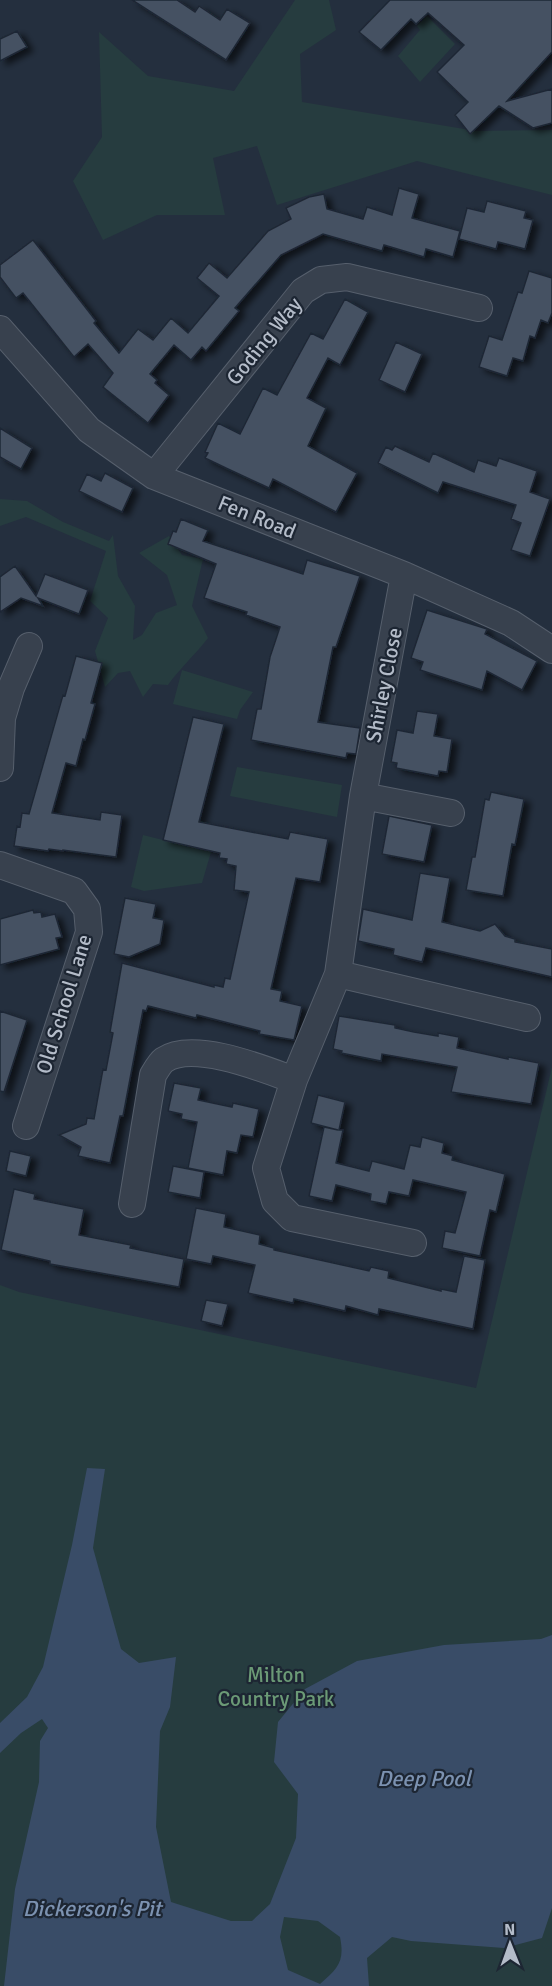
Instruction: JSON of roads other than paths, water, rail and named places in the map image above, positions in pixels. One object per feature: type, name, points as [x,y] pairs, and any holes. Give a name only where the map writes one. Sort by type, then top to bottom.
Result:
[{"type":"street","name":"Goding Way","points":[[154,476],[303,291],[321,280],[347,277],[479,308]]},
{"type":"street","name":"Fen Road","points":[[0,329],[88,430],[154,476],[404,575],[511,623],[552,650]]},
{"type":"street","name":"Shirley Close","points":[[404,575],[363,796],[338,974],[294,1080],[267,1168],[275,1201],[292,1218],[413,1243]]},
{"type":"street","points":[[0,768],[2,718],[11,688],[29,646]]},
{"type":"street","points":[[363,796],[451,813]]},
{"type":"street","name":"Old School Lane","points":[[0,865],[74,891],[87,909],[89,932],[26,1126]]},
{"type":"street","points":[[338,974],[527,1018]]},
{"type":"street","points":[[132,1204],[153,1075],[164,1060],[184,1053],[232,1058],[294,1080]]},
{"type":"water","points":[[87,1468],[105,1469],[93,1548],[121,1649],[139,1663],[176,1657],[170,1707],[160,1731],[156,1827],[171,1902],[231,1921],[252,1921],[270,1904],[296,1838],[298,1794],[274,1762],[278,1722],[305,1689],[357,1661],[444,1645],[541,1639],[552,1635],[552,1908],[542,1938],[504,1948],[411,1941],[392,1937],[367,1958],[369,1986],[4,1986],[15,1889],[39,1782],[40,1741],[48,1728],[42,1719],[21,1733],[0,1753],[0,1723],[27,1697],[43,1667],[72,1545]],"holes":[[[284,1917],[318,1921],[340,1937],[342,1953],[336,1969],[320,1984],[288,1970],[280,1937]]]},
{"type":"park label","name":"Milton Country Park","points":[[276,1687]]},
{"type":"water label","name":"Deep Pool","points":[[424,1778]]},
{"type":"water label","name":"Dickerson's Pit","points":[[92,1908]]}]
